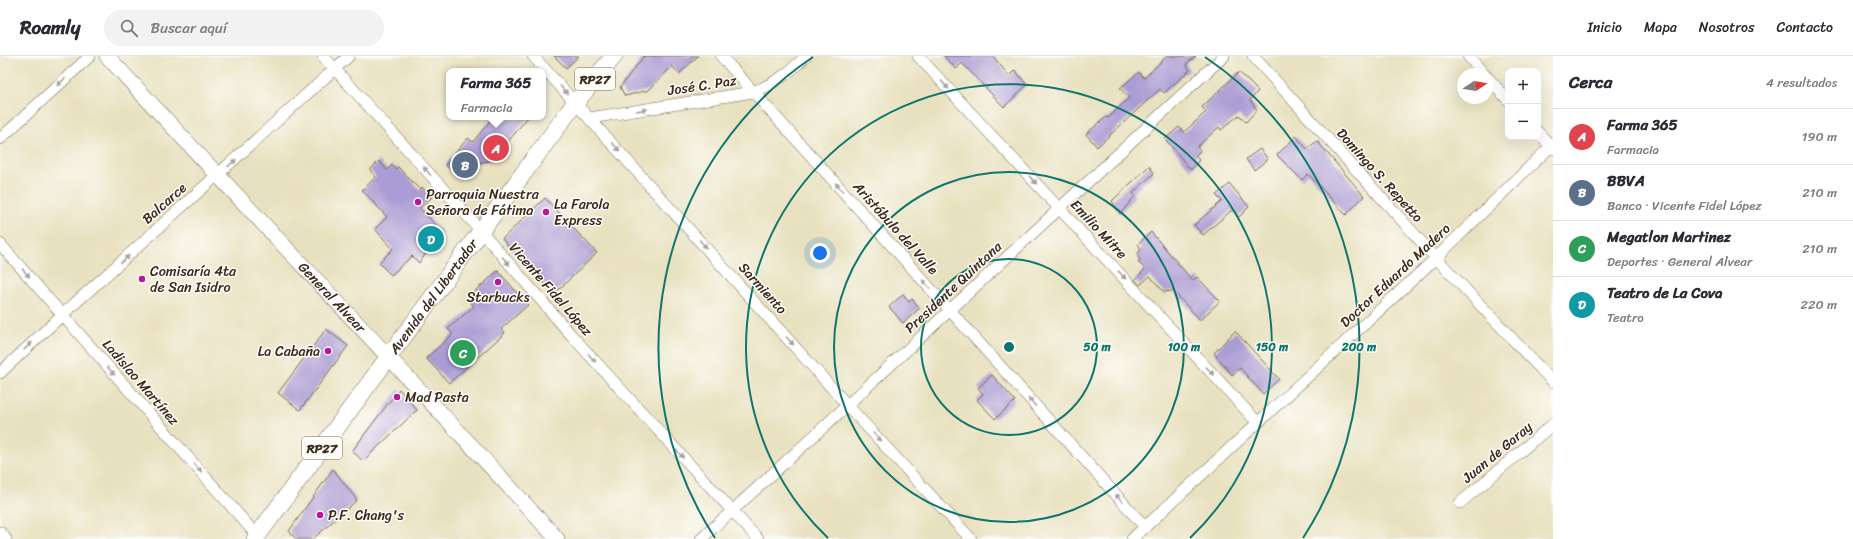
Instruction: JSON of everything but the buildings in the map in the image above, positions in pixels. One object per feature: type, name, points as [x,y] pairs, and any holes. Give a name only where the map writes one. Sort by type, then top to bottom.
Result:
[{"type":"main road","name":"Avenida del Libertador","points":[[258,538],[481,231],[576,103],[614,56]]},
{"type":"street","points":[[0,139],[90,56]]},
{"type":"street","name":"General Alvear","points":[[107,56],[217,176],[438,409],[557,539]]},
{"type":"street","name":"Vicente Fidel López","points":[[323,56],[481,231],[572,336],[758,539]]},
{"type":"street","name":"Balcarce","points":[[0,373],[62,315],[349,56]]},
{"type":"street","name":"Sarmiento","points":[[533,56],[544,68]]},
{"type":"street","name":"Aristóbulo del Valle","points":[[721,56],[1145,528]]},
{"type":"street","name":"José C. Paz","points":[[590,118],[753,92],[769,86],[786,76],[806,56]]},
{"type":"street","name":"Emilio Mitre","points":[[918,56],[1258,423]]},
{"type":"street","name":"Presidente Quintana","points":[[701,539],[848,406],[1224,56]]},
{"type":"street","name":"Domingo S. Repetto","points":[[1253,56],[1436,258],[1553,382]]},
{"type":"street","points":[[1468,56],[1479,68]]},
{"type":"street","name":"Sarmiento","points":[[546,70],[848,406],[971,539]]},
{"type":"street","points":[[1493,84],[1505,97]]},
{"type":"street","points":[[1541,135],[1552,146]]},
{"type":"street","name":"Doctor Eduardo Madero","points":[[1132,539],[1436,258],[1552,146]]},
{"type":"street","name":"Ladislao Martínez","points":[[0,244],[258,538]]},
{"type":"street","name":"Juan de Garay","points":[[1460,503],[1553,424]]},
{"type":"street","points":[[0,532],[6,539]]},
{"type":"place","name":"Farma 365","points":[[496,148]]},
{"type":"place","name":"BBVA","points":[[465,165]]},
{"type":"place","name":"Parroquia Nuestra Señora de Fátima","points":[[418,202]]},
{"type":"place","name":"La Farola Express","points":[[546,212]]},
{"type":"place","name":"Teatro de La Cova","points":[[431,239]]},
{"type":"place","name":"Comisaría 4ta de San Isidro","points":[[142,279]]},
{"type":"place","name":"Starbucks","points":[[498,282]]},
{"type":"place","name":"La Cabaña","points":[[328,351]]},
{"type":"place","name":"Megatlon Martinez","points":[[463,353]]},
{"type":"place","name":"Mad Pasta","points":[[397,397]]},
{"type":"place","name":"P.F. Chang's","points":[[320,515]]}]
